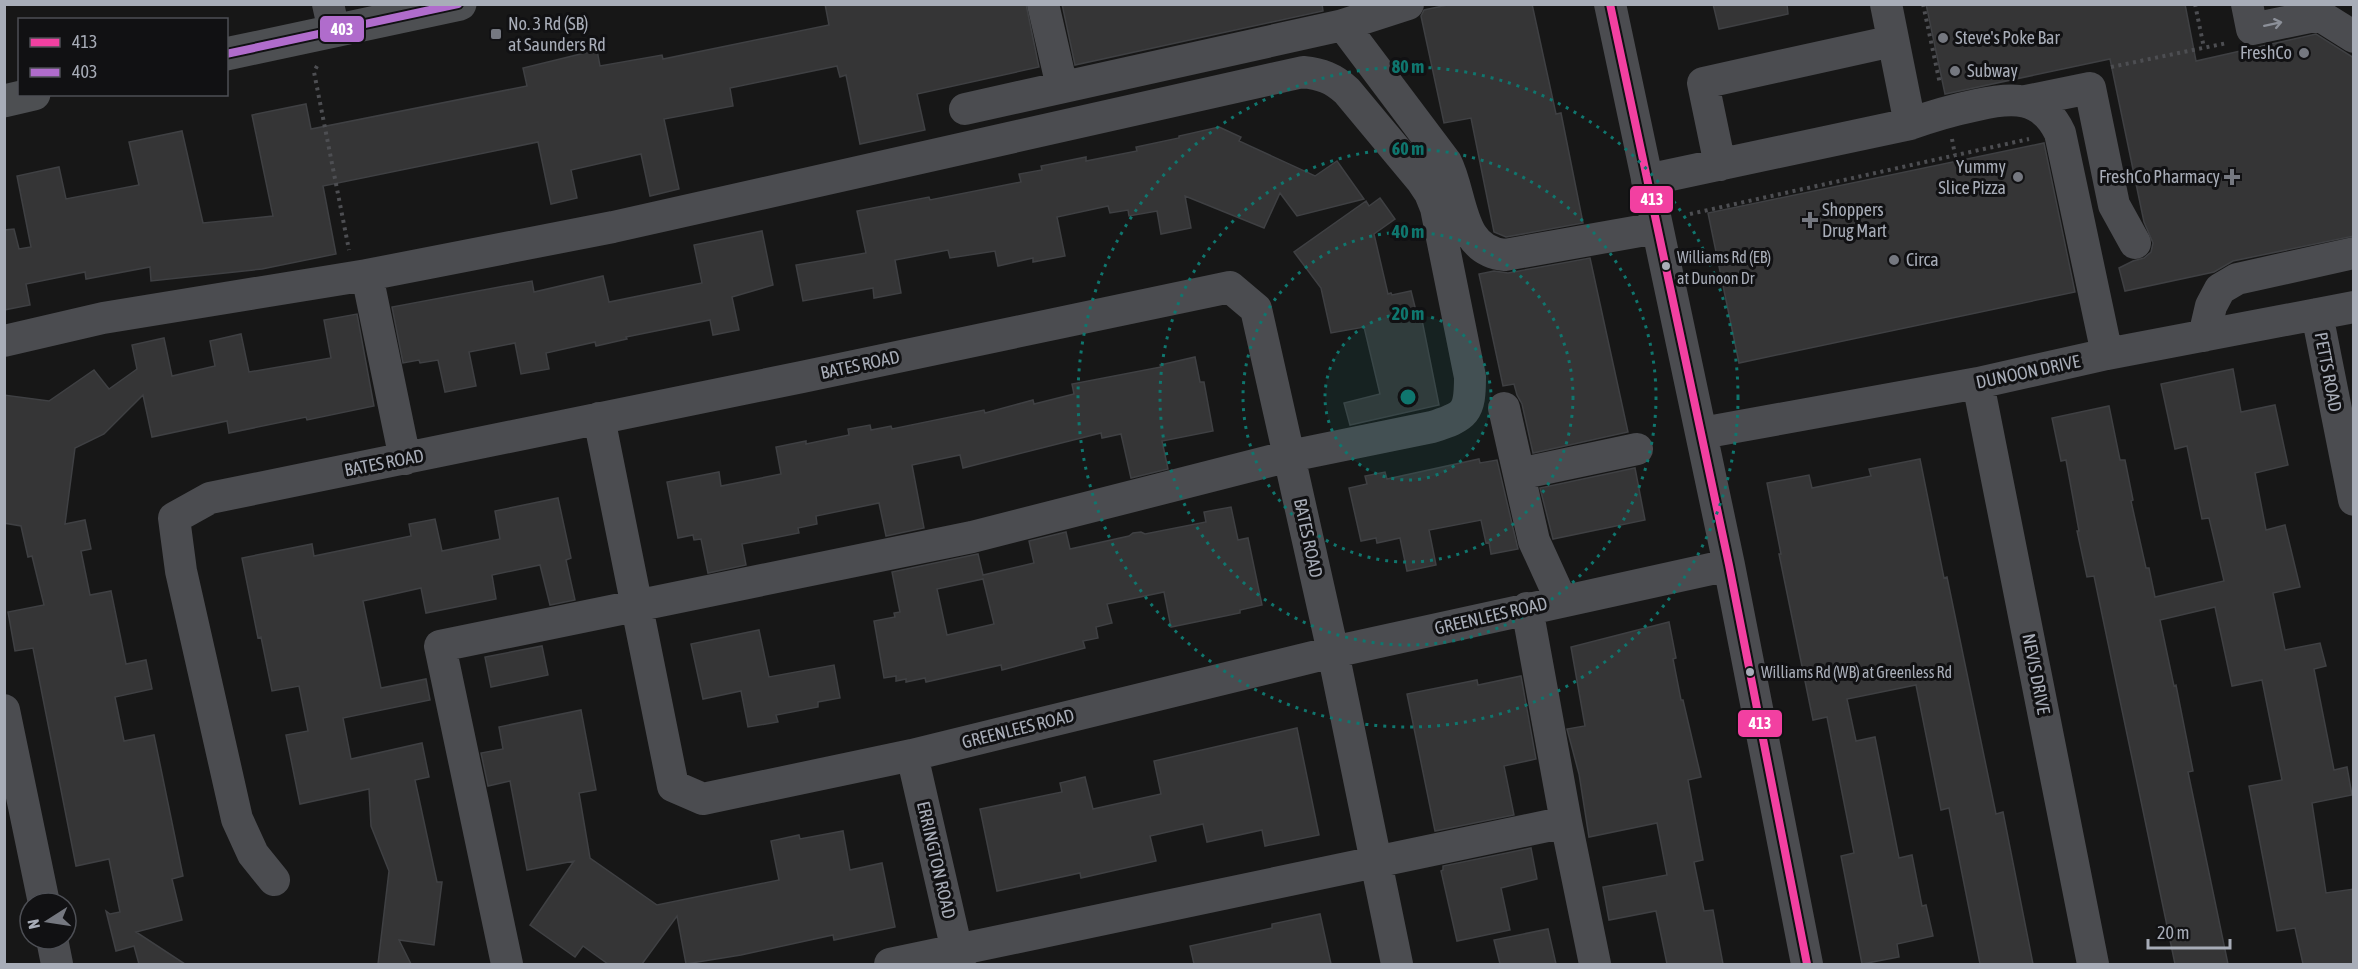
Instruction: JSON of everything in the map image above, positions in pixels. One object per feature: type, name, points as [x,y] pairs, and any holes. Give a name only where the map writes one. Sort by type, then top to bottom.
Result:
[{"type":"main road","points":[[228,53],[331,18],[460,4]]},
{"type":"main road","points":[[4,101],[25,96]]},
{"type":"street","points":[[1043,4],[1062,87]]},
{"type":"street","points":[[965,109],[1328,20],[1408,4]]},
{"type":"street","points":[[1610,4],[1730,565],[1807,964]]},
{"type":"street","points":[[1886,4],[1910,124]]},
{"type":"street","points":[[2247,4],[2252,29],[2318,10],[2354,37]]},
{"type":"street","points":[[1328,20],[1446,162],[1467,227],[1481,248],[1491,253],[1505,255],[1657,228]]},
{"type":"street","points":[[1720,165],[1703,83],[1893,41]]},
{"type":"street","points":[[4,340],[358,265],[613,227],[1303,72],[1335,80],[1347,91],[1430,193],[1436,208],[1470,377],[1470,398],[1467,409],[1453,420],[1432,427],[1290,456],[972,537],[440,646],[507,964]]},
{"type":"street","points":[[1647,180],[1910,124],[1946,111],[2002,100],[2026,101],[2088,76],[2114,205],[2134,243]]},
{"type":"street","points":[[2026,101],[2046,113],[2060,133],[2107,354]]},
{"type":"street","points":[[2204,336],[2211,306],[2220,289],[2237,279],[2354,253]]},
{"type":"street","points":[[358,265],[405,459]]},
{"type":"street","name":"BATES ROAD","points":[[274,880],[253,854],[237,819],[181,571],[174,518],[210,498],[1230,287],[1256,309],[1333,652],[1397,964]]},
{"type":"street","name":"DUNOON DRIVE","points":[[1702,433],[1978,383],[2107,354],[2354,307]]},
{"type":"street","name":"PETTS ROAD","points":[[2317,314],[2354,500]]},
{"type":"street","name":"NEVIS DRIVE","points":[[1978,383],[2092,964]]},
{"type":"street","points":[[1504,408],[1534,541],[1561,600]]},
{"type":"street","name":"GREENLEES ROAD","points":[[599,418],[673,786],[703,799],[912,755],[1333,652],[1561,600],[1730,565]]},
{"type":"street","points":[[1519,474],[1637,449]]},
{"type":"street","points":[[1527,608],[1566,822],[1595,964]]},
{"type":"street","points":[[4,710],[42,891]]},
{"type":"street","name":"ERRINGTON ROAD","points":[[912,755],[958,958]]},
{"type":"street","points":[[890,964],[958,958],[1377,862],[1566,822]]},
{"type":"path","points":[[1923,4],[1940,84]]},
{"type":"path","points":[[2195,4],[2204,48]]},
{"type":"path","points":[[2088,76],[2237,41]]},
{"type":"path","points":[[314,72],[358,265]]},
{"type":"path","points":[[1690,214],[2060,133]]},
{"type":"building","points":[[825,4],[1026,4],[1039,67],[917,94],[925,130],[860,144],[846,75],[840,77],[837,66],[730,88],[733,106],[664,119],[679,189],[650,196],[641,154],[571,170],[577,198],[551,204],[538,142],[323,186],[336,254],[262,269],[151,281],[150,267],[86,279],[85,272],[26,284],[30,305],[4,310],[4,230],[14,229],[19,249],[31,247],[17,176],[59,167],[66,199],[139,185],[129,142],[182,131],[203,223],[273,216],[252,115],[306,104],[311,129],[527,86],[523,68],[597,50],[600,66],[662,55],[663,59],[829,25]]},
{"type":"building","points":[[1062,4],[1322,4],[1323,11],[1075,65]]},
{"type":"building","points":[[1452,4],[1532,4],[1556,114],[1561,113],[1583,223],[1506,237],[1494,232],[1471,118],[1444,123],[1421,16],[1424,10]]},
{"type":"building","points":[[1713,4],[1787,4],[1788,14],[1719,29]]},
{"type":"building","points":[[1926,4],[2185,4],[2196,61],[2316,34],[2354,58],[2354,236],[2233,261],[2214,272],[2125,291],[2119,268],[2144,258],[2151,252],[2153,243],[2144,222],[2110,59],[1945,94]]},
{"type":"building","points":[[1219,127],[1241,137],[1239,141],[1315,176],[1337,161],[1364,199],[1297,216],[1280,193],[1264,228],[1185,196],[1191,228],[1161,234],[1157,211],[1129,216],[1128,210],[1110,213],[1108,206],[1057,217],[1065,256],[1033,262],[1033,258],[998,266],[995,251],[950,258],[948,250],[895,260],[901,293],[874,298],[873,288],[803,301],[796,265],[866,253],[857,211],[929,197],[930,200],[1021,182],[1019,174],[1042,170],[1041,166],[1086,157],[1086,161],[1137,151],[1136,147]]},
{"type":"building","name":"Circa","points":[[2044,143],[2075,292],[1739,363],[1708,213]]},
{"type":"building","points":[[1380,198],[1395,219],[1374,234],[1388,294],[1411,291],[1416,311],[1420,310],[1439,405],[1350,425],[1344,403],[1380,394],[1364,327],[1331,333],[1321,288],[1294,252],[1366,201],[1369,206]]},
{"type":"building","points":[[762,231],[773,285],[732,297],[739,330],[713,335],[710,320],[626,337],[627,339],[596,346],[595,342],[546,353],[549,369],[521,374],[515,343],[469,352],[476,386],[445,392],[438,360],[403,363],[392,307],[532,281],[534,292],[603,276],[609,302],[702,283],[694,245]]},
{"type":"building","points":[[1590,258],[1628,432],[1533,453],[1522,404],[1514,384],[1503,386],[1479,274],[1494,271],[1508,273]]},
{"type":"building","points":[[357,314],[374,406],[229,433],[227,421],[152,437],[143,395],[104,434],[75,448],[65,524],[85,520],[91,549],[81,551],[90,595],[111,591],[126,664],[146,660],[152,689],[115,697],[124,741],[154,735],[183,876],[172,879],[182,920],[136,932],[185,964],[139,964],[134,946],[116,951],[106,911],[110,914],[120,912],[109,859],[76,866],[33,648],[15,651],[8,612],[44,605],[32,556],[28,557],[21,526],[4,523],[4,395],[49,401],[94,370],[109,389],[137,369],[132,345],[164,338],[172,376],[215,366],[210,341],[241,334],[249,372],[331,358],[324,320]]},
{"type":"building","points":[[1195,357],[1200,382],[1204,382],[1213,431],[1162,441],[1168,469],[1131,478],[1121,434],[1102,438],[1101,433],[963,468],[960,455],[912,465],[924,528],[886,536],[879,503],[816,516],[817,524],[798,528],[799,533],[742,544],[746,565],[708,573],[701,539],[694,540],[693,535],[678,538],[667,482],[719,472],[721,486],[781,474],[776,447],[806,441],[806,444],[849,435],[848,429],[870,425],[871,430],[891,426],[892,429],[984,410],[985,413],[1033,400],[1034,404],[1074,394],[1072,384],[1161,367],[1160,365]]},
{"type":"building","points":[[2233,369],[2241,412],[2275,405],[2288,465],[2255,473],[2266,530],[2285,525],[2300,587],[2273,593],[2285,650],[2320,643],[2326,666],[2314,669],[2334,770],[2347,767],[2352,795],[2312,803],[2326,893],[2354,889],[2354,964],[2303,964],[2295,928],[2277,931],[2249,786],[2282,780],[2262,680],[2232,686],[2215,607],[2160,620],[2193,771],[2188,772],[2228,964],[2175,964],[2094,576],[2087,577],[2066,460],[2061,461],[2052,418],[2109,406],[2120,460],[2125,460],[2133,500],[2131,501],[2155,597],[2224,581],[2209,518],[2202,519],[2187,446],[2175,449],[2161,384]]},
{"type":"building","points":[[1479,459],[1480,463],[1497,460],[1518,549],[1491,554],[1481,520],[1429,530],[1436,565],[1407,571],[1400,538],[1377,543],[1376,538],[1361,541],[1349,488],[1367,484],[1365,476],[1385,472],[1387,479]]},
{"type":"building","points":[[1920,459],[1996,814],[2003,812],[2033,964],[1980,964],[1949,808],[1941,810],[1916,685],[1847,699],[1856,741],[1875,737],[1899,858],[1912,855],[1922,906],[1926,905],[1933,936],[1897,944],[1899,957],[1862,964],[1841,856],[1854,853],[1827,717],[1813,720],[1767,483],[1809,475],[1812,488],[1871,476],[1869,469]]},
{"type":"building","points":[[1635,468],[1645,520],[1553,539],[1540,488]]},
{"type":"building","points":[[558,498],[571,558],[566,560],[575,600],[550,605],[540,565],[492,575],[496,599],[426,613],[421,588],[363,601],[381,688],[426,679],[430,700],[343,718],[351,759],[422,743],[429,777],[415,780],[437,882],[442,882],[434,945],[399,940],[411,964],[378,964],[389,871],[371,826],[369,789],[300,804],[286,735],[308,731],[299,686],[272,691],[261,637],[258,638],[242,558],[312,544],[314,556],[411,536],[409,524],[435,519],[442,551],[500,539],[495,511]]},
{"type":"building","points":[[1231,507],[1238,540],[1248,538],[1262,605],[1240,610],[1240,613],[1171,627],[1164,592],[1107,604],[1112,623],[1096,627],[1098,638],[1083,641],[1085,648],[1002,670],[1001,665],[926,682],[925,678],[906,682],[906,679],[896,681],[896,676],[884,678],[874,621],[895,617],[894,613],[900,612],[892,572],[978,554],[983,575],[1034,563],[1029,541],[1066,532],[1070,549],[1129,536],[1133,533],[1145,534],[1206,522],[1204,512]],"holes":[[[983,579],[994,624],[947,635],[937,589]]]},
{"type":"building","points":[[1669,622],[1681,700],[1683,700],[1701,777],[1688,780],[1703,860],[1694,862],[1704,911],[1713,910],[1723,964],[1667,964],[1656,911],[1609,920],[1603,887],[1667,875],[1657,823],[1589,837],[1579,774],[1567,729],[1585,726],[1571,647]]},
{"type":"building","points":[[759,630],[769,677],[834,665],[840,698],[818,702],[818,707],[776,715],[778,722],[748,727],[741,691],[703,699],[691,644]]},
{"type":"building","points":[[542,646],[548,675],[491,687],[485,657]]},
{"type":"building","points":[[1521,676],[1536,759],[1504,766],[1514,815],[1435,831],[1407,694],[1477,680],[1478,685]]},
{"type":"building","points":[[581,710],[596,790],[579,793],[590,858],[657,905],[779,880],[771,841],[799,835],[800,839],[843,831],[850,870],[882,863],[895,927],[834,940],[833,935],[741,955],[686,964],[677,916],[642,964],[608,964],[583,946],[575,957],[530,925],[574,861],[527,870],[510,781],[488,786],[481,753],[503,749],[499,727]]},
{"type":"building","points":[[1297,728],[1319,835],[1265,846],[1262,830],[1207,842],[1203,824],[1150,836],[1156,861],[1081,878],[1080,873],[997,891],[980,809],[1062,792],[1060,783],[1085,777],[1093,809],[1161,794],[1154,761]]},
{"type":"building","points":[[1531,848],[1537,879],[1501,888],[1510,930],[1457,941],[1441,871],[1443,866]]},
{"type":"building","points":[[1320,914],[1331,964],[1194,964],[1190,946],[1272,928],[1272,924]]},
{"type":"building","points":[[1548,929],[1556,964],[1500,964],[1494,940]]},
{"type":"transit line","name":"403","points":[[228,54],[458,4]]},
{"type":"transit line","name":"413","points":[[1610,4],[1729,565],[1807,964]]},
{"type":"place","name":"No. 3 Rd (SB) at Saunders Rd","points":[[496,34]]},
{"type":"place","name":"Steve's Poke Bar","points":[[1943,38]]},
{"type":"place","name":"FreshCo","points":[[2304,53]]},
{"type":"place","name":"Subway","points":[[1955,71]]},
{"type":"place","name":"Yummy Slice Pizza","points":[[2018,177]]},
{"type":"place","name":"FreshCo Pharmacy","points":[[2232,177]]},
{"type":"place","name":"Shoppers Drug Mart","points":[[1810,220]]},
{"type":"place","name":"Circa","points":[[1894,260]]},
{"type":"place","name":"Williams Rd (EB) at Dunoon Dr","points":[[1666,266]]},
{"type":"place","name":"Williams Rd (WB) at Greenless Rd","points":[[1750,672]]}]
